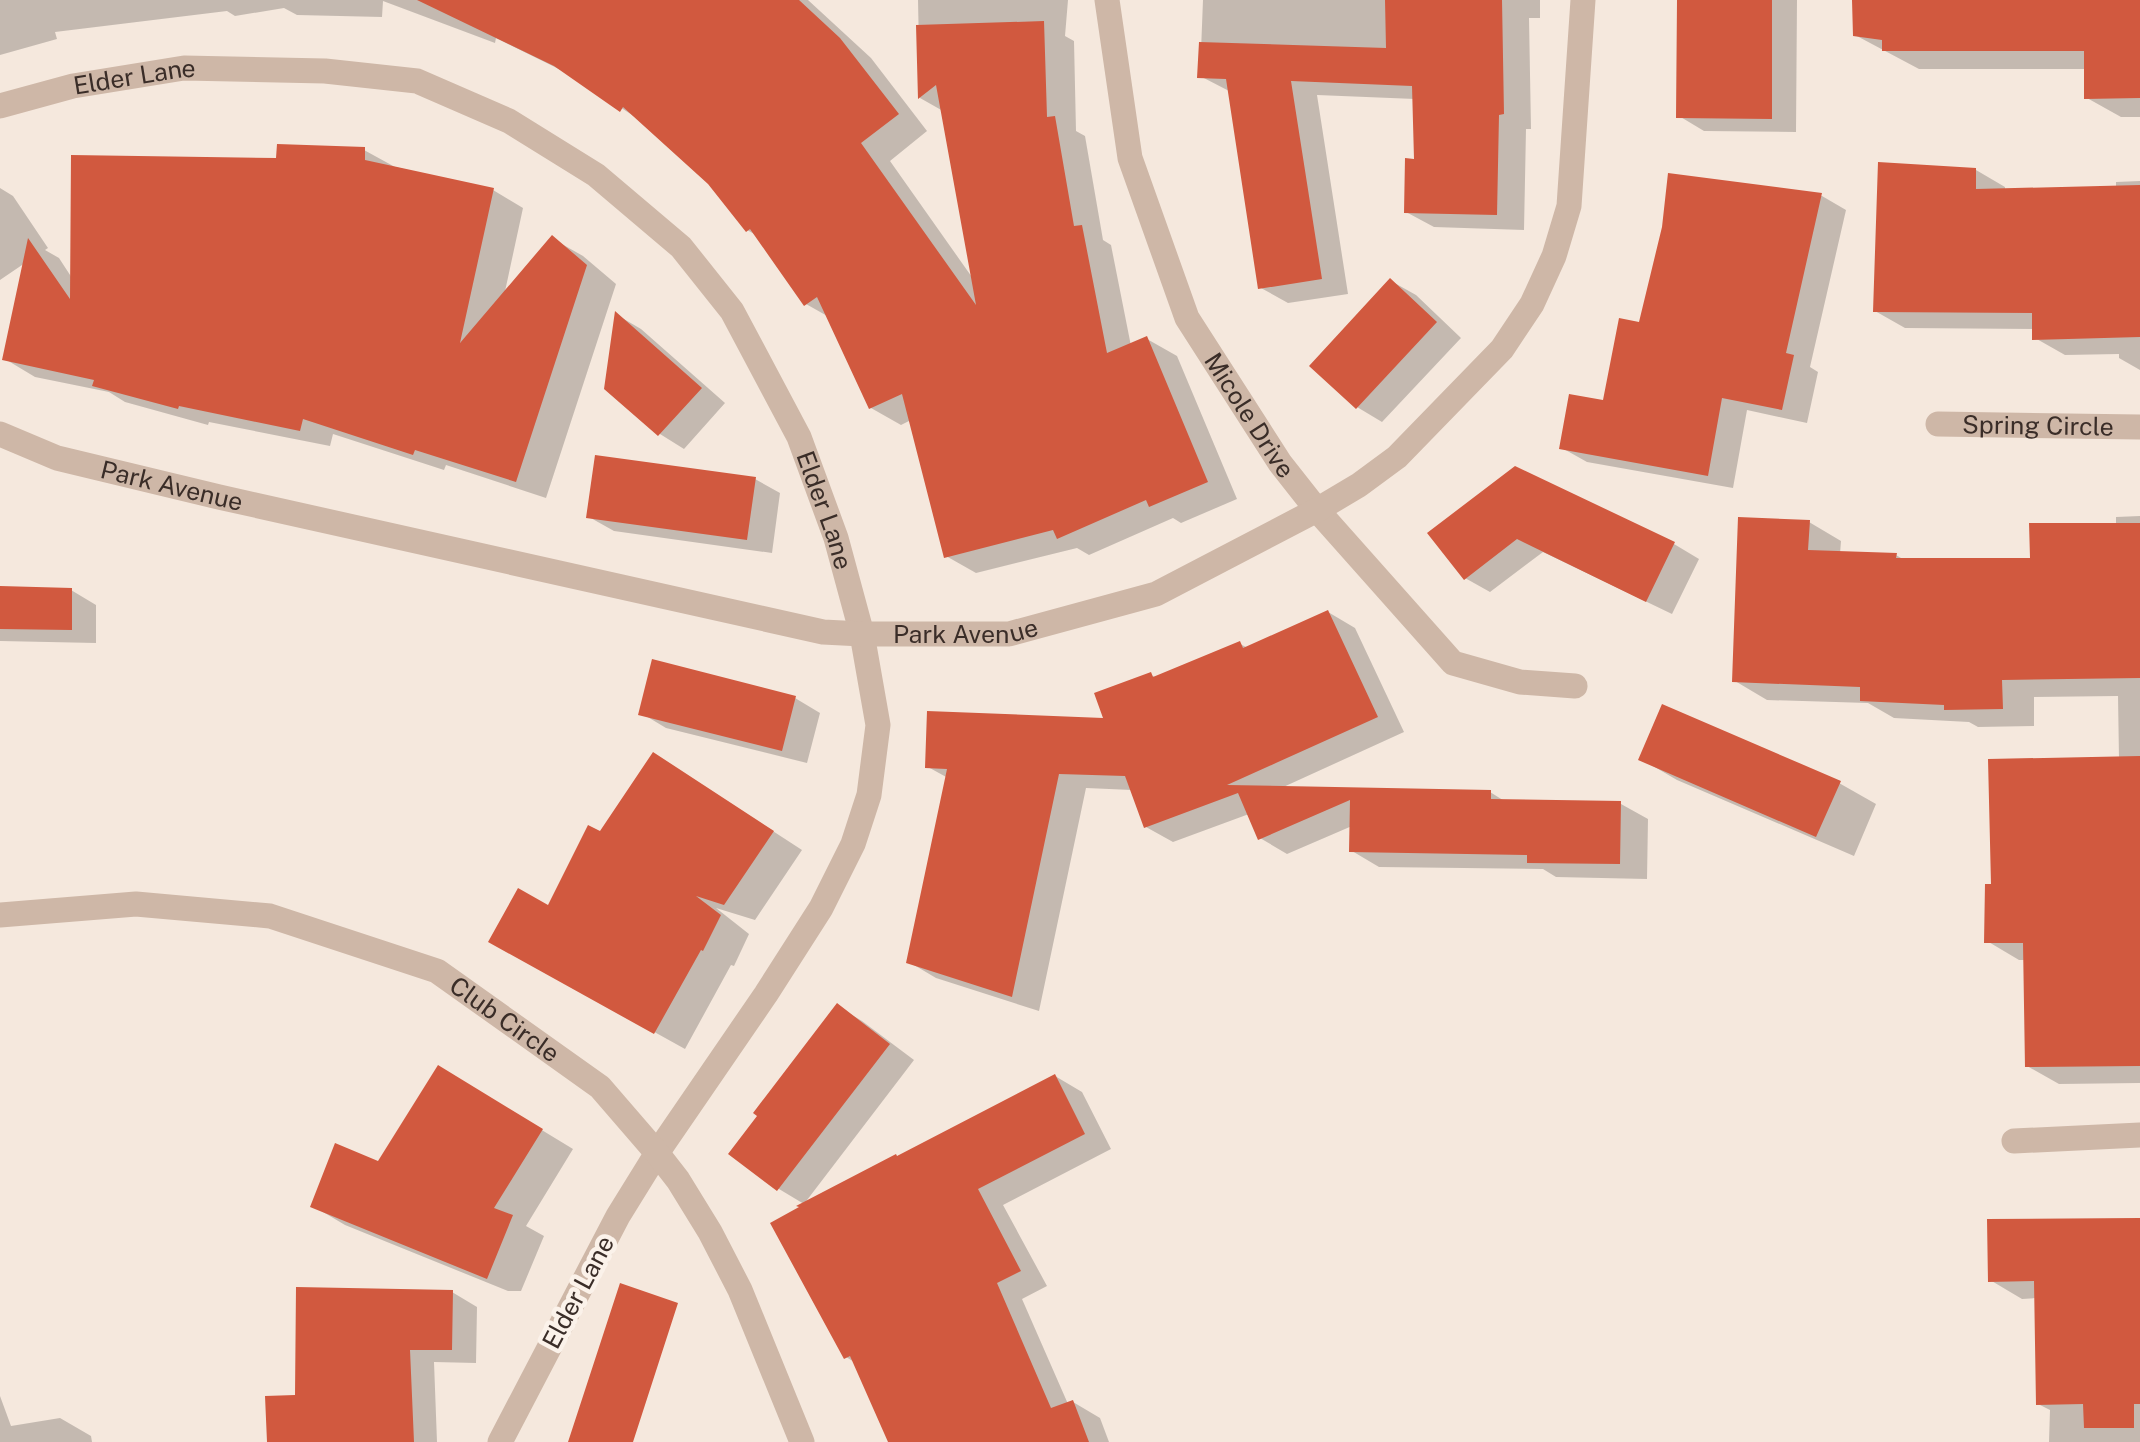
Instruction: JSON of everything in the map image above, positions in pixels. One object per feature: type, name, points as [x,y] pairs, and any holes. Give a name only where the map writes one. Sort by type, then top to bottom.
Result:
[{"type":"street","name":"Micole Drive","points":[[1107,0],[1130,158],[1188,318],[1280,463],[1453,663],[1520,682],[1575,686]]},
{"type":"street","name":"Park Avenue","points":[[0,434],[57,458],[219,498],[823,632],[1009,634],[1156,594],[1360,484],[1397,456],[1502,349],[1532,304],[1554,256],[1569,206],[1583,0]]},
{"type":"street","name":"Elder Lane","points":[[0,106],[73,86],[184,68],[325,71],[417,81],[509,121],[596,175],[681,246],[732,311],[798,437],[836,538],[862,634],[878,725],[869,796],[853,844],[820,908],[609,1233],[500,1442]]},
{"type":"street","name":"Spring Circle","points":[[1938,424],[2140,427]]},
{"type":"street","name":"Club Circle","points":[[0,914],[136,904],[270,916],[436,971],[600,1087],[658,1153],[710,1232],[740,1290],[802,1442]]},
{"type":"street","points":[[2014,1141],[2140,1135]]},
{"type":"building","points":[[417,0],[799,0],[840,38],[899,114],[861,143],[976,305],[936,85],[918,99],[916,25],[1044,21],[1047,117],[1055,116],[1074,226],[1082,225],[1107,353],[1147,336],[1208,482],[1149,507],[1146,500],[1057,539],[1053,530],[944,558],[902,394],[869,409],[817,297],[804,306],[750,229],[746,232],[708,184],[623,107],[620,112],[554,66]]},
{"type":"building","points":[[1385,0],[1502,0],[1504,114],[1499,115],[1497,215],[1404,213],[1405,158],[1414,159],[1412,86],[1291,81],[1322,279],[1258,289],[1226,79],[1197,78],[1199,42],[1386,48]]},
{"type":"building","points":[[1677,0],[1772,0],[1772,119],[1676,118]]},
{"type":"building","points":[[1852,0],[2140,0],[2140,98],[2084,99],[2084,51],[1882,51],[1882,40],[1853,36]]},
{"type":"building","points":[[277,144],[365,147],[365,160],[494,188],[460,343],[552,235],[587,265],[516,482],[415,450],[413,455],[303,419],[300,431],[179,406],[178,409],[92,386],[94,380],[2,360],[28,238],[70,299],[71,155],[276,158]]},
{"type":"building","points":[[1878,162],[1976,168],[1976,189],[2140,185],[2140,337],[2032,340],[2032,313],[1873,312]]},
{"type":"building","points":[[1668,173],[1822,193],[1786,353],[1794,355],[1782,410],[1722,398],[1708,476],[1559,449],[1569,394],[1603,400],[1619,318],[1639,322],[1662,227]]},
{"type":"building","points":[[1390,278],[1437,322],[1356,409],[1309,366]]},
{"type":"building","points":[[615,311],[702,388],[658,436],[604,389]]},
{"type":"building","points":[[595,455],[756,477],[747,540],[586,518]]},
{"type":"building","points":[[1515,466],[1675,542],[1646,602],[1517,539],[1464,580],[1427,533]]},
{"type":"building","points":[[1738,517],[1810,520],[1808,550],[1897,553],[1896,558],[2030,558],[2029,523],[2140,523],[2140,678],[2002,680],[2003,709],[1944,710],[1944,705],[1860,701],[1860,687],[1732,682]]},
{"type":"building","points":[[0,586],[72,588],[72,630],[0,629]]},
{"type":"building","points":[[1328,610],[1378,717],[1227,785],[1491,790],[1491,799],[1621,801],[1620,864],[1527,863],[1527,855],[1349,852],[1350,800],[1258,840],[1238,793],[1144,828],[1125,776],[1059,774],[1012,997],[906,963],[947,769],[925,768],[927,711],[1103,718],[1094,693],[1151,672],[1153,677],[1240,641],[1243,648]]},
{"type":"building","points":[[652,659],[796,696],[782,751],[638,715]]},
{"type":"building","points":[[1662,704],[1841,781],[1816,837],[1638,760]]},
{"type":"building","points":[[653,752],[774,831],[724,905],[696,896],[721,915],[654,1034],[488,942],[518,888],[548,905],[588,825],[600,831]]},
{"type":"building","points":[[2140,756],[2140,1066],[2025,1067],[2023,943],[1984,943],[1985,884],[1991,884],[1988,759]]},
{"type":"building","points":[[837,1003],[890,1044],[777,1191],[728,1154],[757,1116],[753,1113]]},
{"type":"building","points":[[438,1065],[543,1129],[494,1208],[513,1215],[487,1279],[310,1207],[335,1143],[378,1161]]},
{"type":"building","points":[[1055,1074],[1085,1134],[978,1189],[1021,1271],[997,1283],[1051,1408],[1073,1400],[1089,1442],[888,1442],[850,1356],[844,1359],[770,1223],[799,1207],[796,1206]]},
{"type":"building","points":[[2140,1218],[2140,1404],[2134,1404],[2134,1428],[2084,1428],[2083,1404],[2036,1405],[2034,1281],[1988,1282],[1987,1219]]},
{"type":"building","points":[[620,1283],[678,1303],[633,1442],[568,1442]]},
{"type":"building","points":[[296,1287],[453,1290],[452,1350],[410,1350],[414,1442],[267,1442],[265,1396],[295,1395]]}]
